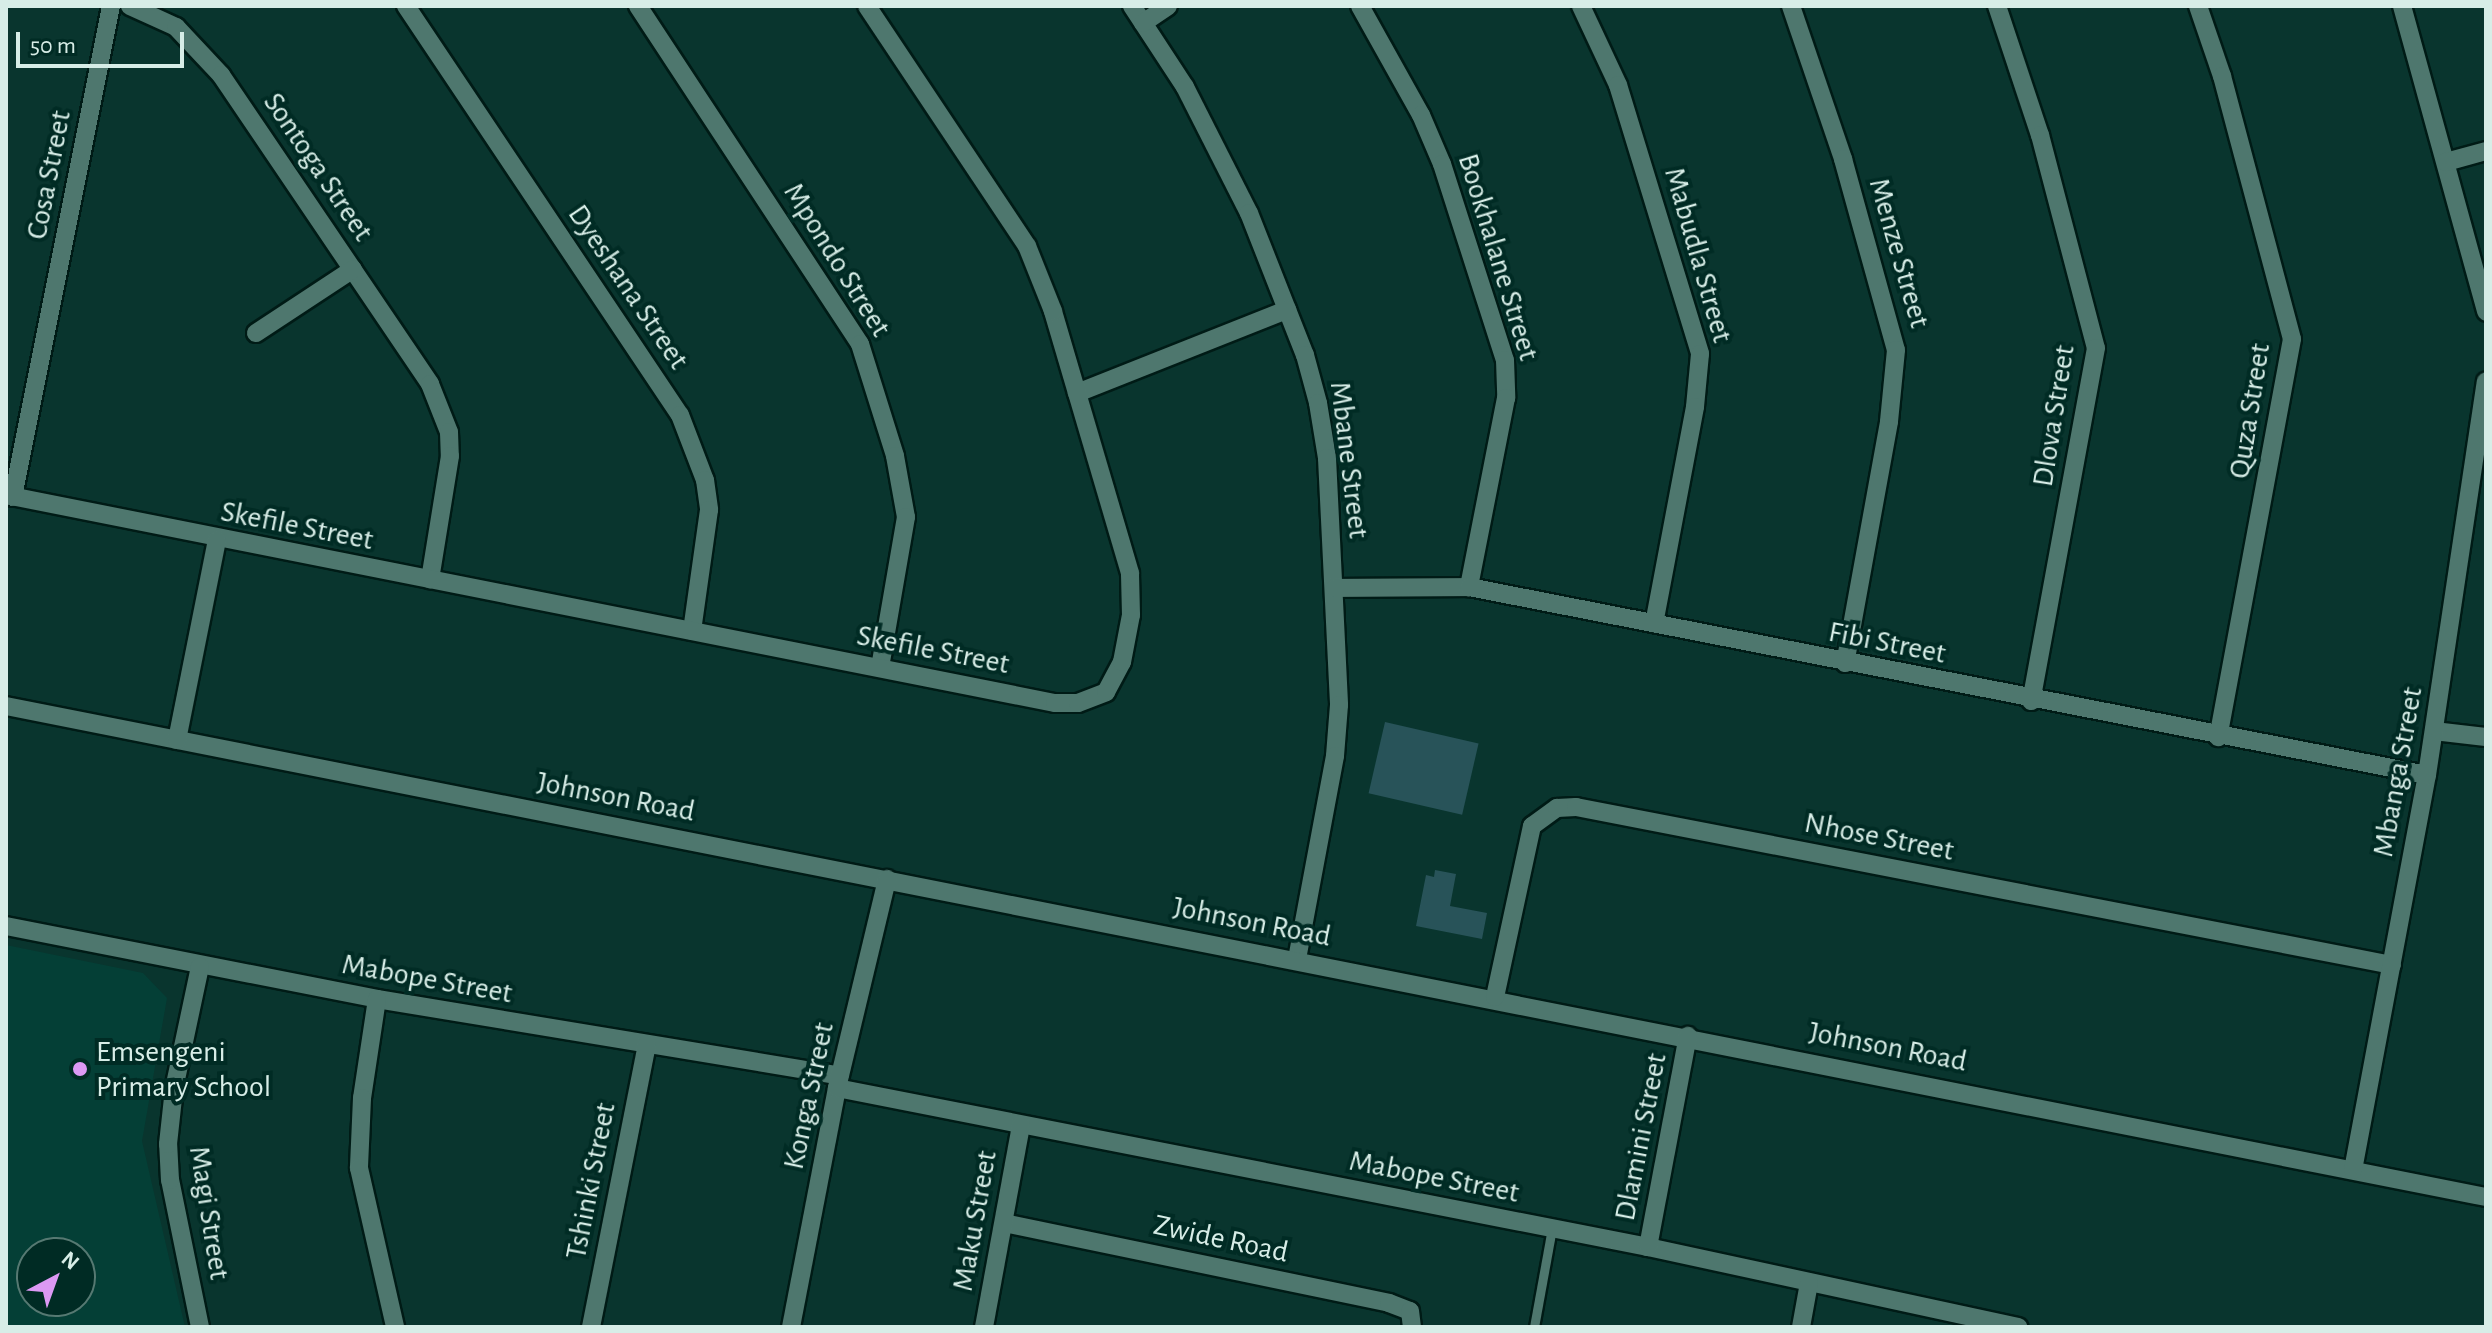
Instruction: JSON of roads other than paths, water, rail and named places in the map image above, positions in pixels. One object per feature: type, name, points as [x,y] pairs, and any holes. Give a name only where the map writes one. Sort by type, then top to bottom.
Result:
[{"type":"street","name":"Cosa Street","points":[[10,496],[111,6]]},
{"type":"street","name":"Sontoga Street","points":[[130,6],[176,27],[221,75],[430,384],[449,432],[448,485],[430,579]]},
{"type":"street","name":"Dyeshana Street","points":[[406,6],[680,415],[705,480],[709,510],[692,631]]},
{"type":"street","name":"Mpondo Street","points":[[638,6],[844,313],[865,355],[895,456],[906,517],[880,668]]},
{"type":"street","name":"Skefile Street","points":[[10,496],[217,540],[1055,703],[1093,699],[1117,680],[1131,615],[1130,573],[1053,311],[1027,246],[867,6]]},
{"type":"street","name":"Mbane Street","points":[[1132,6],[1216,144],[1287,310],[1318,403],[1335,588],[1335,756],[1297,959]]},
{"type":"street","points":[[1143,23],[1168,6]]},
{"type":"street","name":"Bookhalane Street","points":[[1360,6],[1421,115],[1442,164],[1505,360],[1506,398],[1469,587]]},
{"type":"street","name":"Mabudla Street","points":[[1581,6],[1618,85],[1700,354],[1695,407],[1654,623]]},
{"type":"street","name":"Menze Street","points":[[1791,6],[1843,159],[1896,350],[1891,408],[1845,663]]},
{"type":"street","name":"Dlova Street","points":[[1997,6],[2040,135],[2096,348],[2031,701]]},
{"type":"street","name":"Quza Street","points":[[2198,6],[2238,133],[2292,339],[2218,737]]},
{"type":"street","points":[[2403,6],[2486,312]]},
{"type":"street","points":[[2446,162],[2486,151]]},
{"type":"street","name":"Sontoga Street","points":[[256,333],[353,269]]},
{"type":"street","points":[[1077,393],[1287,310]]},
{"type":"street","name":"Mbanga Street","points":[[2353,1170],[2427,775],[2484,414],[2486,381]]},
{"type":"street","points":[[177,740],[217,540]]},
{"type":"street","name":"Fibi Street","points":[[1335,588],[1469,587],[2031,701],[2427,775]]},
{"type":"street","name":"Johnson Road","points":[[6,706],[1495,997],[2486,1197]]},
{"type":"street","points":[[2434,731],[2486,737]]},
{"type":"street","name":"Nhose Street","points":[[1495,997],[1532,826],[1557,808],[1576,807],[2392,965]]},
{"type":"street","name":"Konga Street","points":[[791,1327],[839,1082],[887,879]]},
{"type":"street","name":"Mabope Street","points":[[6,926],[200,967],[647,1045],[839,1082],[1021,1125],[1648,1247],[1994,1325],[2018,1327]]},
{"type":"street","name":"Magi Street","points":[[200,967],[174,1089],[168,1144],[170,1180],[200,1327]]},
{"type":"street","points":[[377,999],[362,1098],[359,1168],[395,1327]]},
{"type":"street","name":"Dlamini Street","points":[[1648,1247],[1688,1036]]},
{"type":"street","name":"Tshinki Street","points":[[591,1327],[647,1045]]},
{"type":"street","name":"Maku Street","points":[[984,1327],[1021,1125]]},
{"type":"street","name":"Zwide Road","points":[[1004,1223],[1389,1303],[1410,1311],[1412,1327]]},
{"type":"street","points":[[1801,1327],[1809,1283]]},
{"type":"lane","points":[[1534,1327],[1552,1228]]},
{"type":"place","name":"Emsengeni Primary School","points":[[80,1069]]}]
